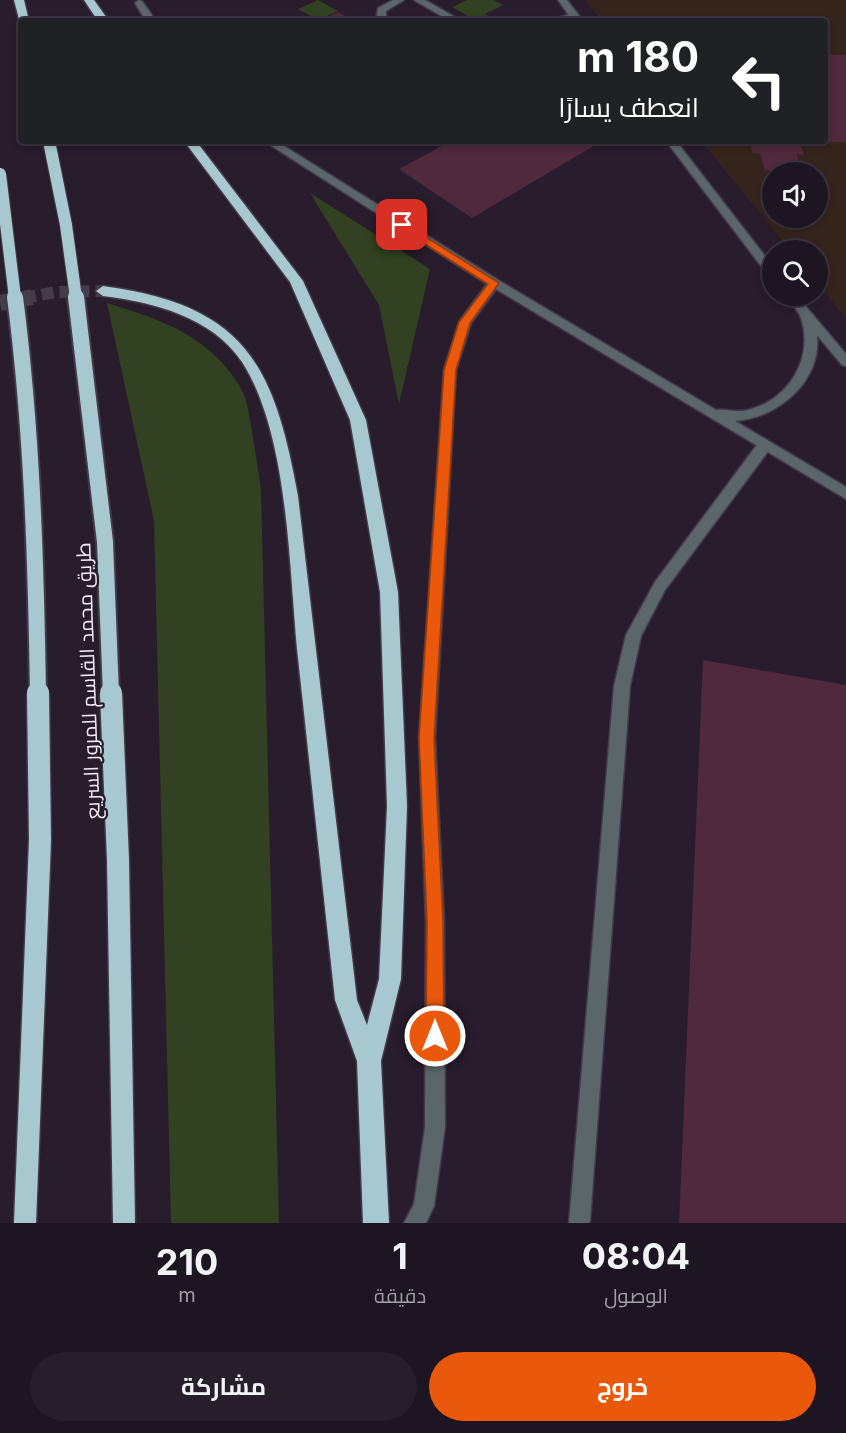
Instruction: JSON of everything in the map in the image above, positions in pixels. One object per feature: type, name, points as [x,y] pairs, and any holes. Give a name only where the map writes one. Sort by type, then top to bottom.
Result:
[{"type":"highway","points":[[20,0],[23,18]]},
{"type":"highway","points":[[89,0],[102,18]]},
{"type":"highway","name":"طريق محمد القاسم للمرور السريع","points":[[50,144],[69,247],[88,380],[105,542],[118,860],[124,1223]]},
{"type":"highway","points":[[192,144],[232,200],[296,281],[358,420],[388,592],[397,806],[390,979],[369,1061],[376,1223]]},
{"type":"highway","points":[[0,174],[26,383],[36,566],[40,840],[25,1223]]},
{"type":"highway","points":[[103,291],[124,293],[176,307],[213,327],[247,357],[268,396],[288,486],[346,999],[369,1061]]},
{"type":"street","points":[[381,18],[381,10],[400,0]]},
{"type":"street","points":[[418,0],[452,18]]},
{"type":"street","points":[[429,6],[441,0]]},
{"type":"street","points":[[562,0],[576,18]]},
{"type":"street","points":[[137,2],[149,18]]},
{"type":"street","points":[[444,18],[448,16]]},
{"type":"street","points":[[274,144],[494,283],[846,495]]},
{"type":"street","points":[[673,144],[762,259]]},
{"type":"street","points":[[415,1223],[424,1206],[435,1127],[435,922],[427,738],[450,370],[465,322],[494,283]]},
{"type":"street","points":[[799,306],[846,362]]},
{"type":"street","points":[[705,410],[727,417],[748,416],[766,409],[793,388],[809,361],[812,342],[806,315]]},
{"type":"street","points":[[579,1221],[622,686],[634,635],[660,586],[764,446]]},
{"type":"shaded area","points":[[585,0],[846,0],[846,319],[828,296],[828,240],[782,240],[772,228],[828,228],[828,162],[762,162],[762,216],[703,144],[828,144],[828,18],[600,18]]},
{"type":"green space","points":[[318,0],[338,11],[322,18],[314,18],[298,9]]},
{"type":"green space","points":[[467,0],[494,0],[503,5],[485,14],[492,18],[472,18],[452,7]]},
{"type":"green space","points":[[310,193],[430,269],[399,404],[379,305]]},
{"type":"green space","points":[[107,303],[167,324],[202,344],[231,373],[243,392],[251,423],[261,488],[279,1223],[171,1223],[154,521]]},
{"type":"building","points":[[338,12],[349,18],[325,18]]},
{"type":"building","points":[[828,55],[846,55],[846,142],[828,142]]},
{"type":"building","points":[[445,144],[597,144],[472,218],[399,169]]},
{"type":"building","points":[[750,144],[800,144],[804,155],[797,154],[798,160],[792,160],[793,162],[762,162],[760,154],[753,153]]},
{"type":"building","points":[[703,660],[846,685],[846,1223],[679,1223]]},
{"type":"tunnel","points":[[24,298],[56,292],[103,291]]},
{"type":"tunnel","points":[[0,303],[32,297]]},
{"type":"route","points":[[402,225],[494,283],[477,302],[465,322],[450,370],[427,738],[435,922],[435,1036]]}]
